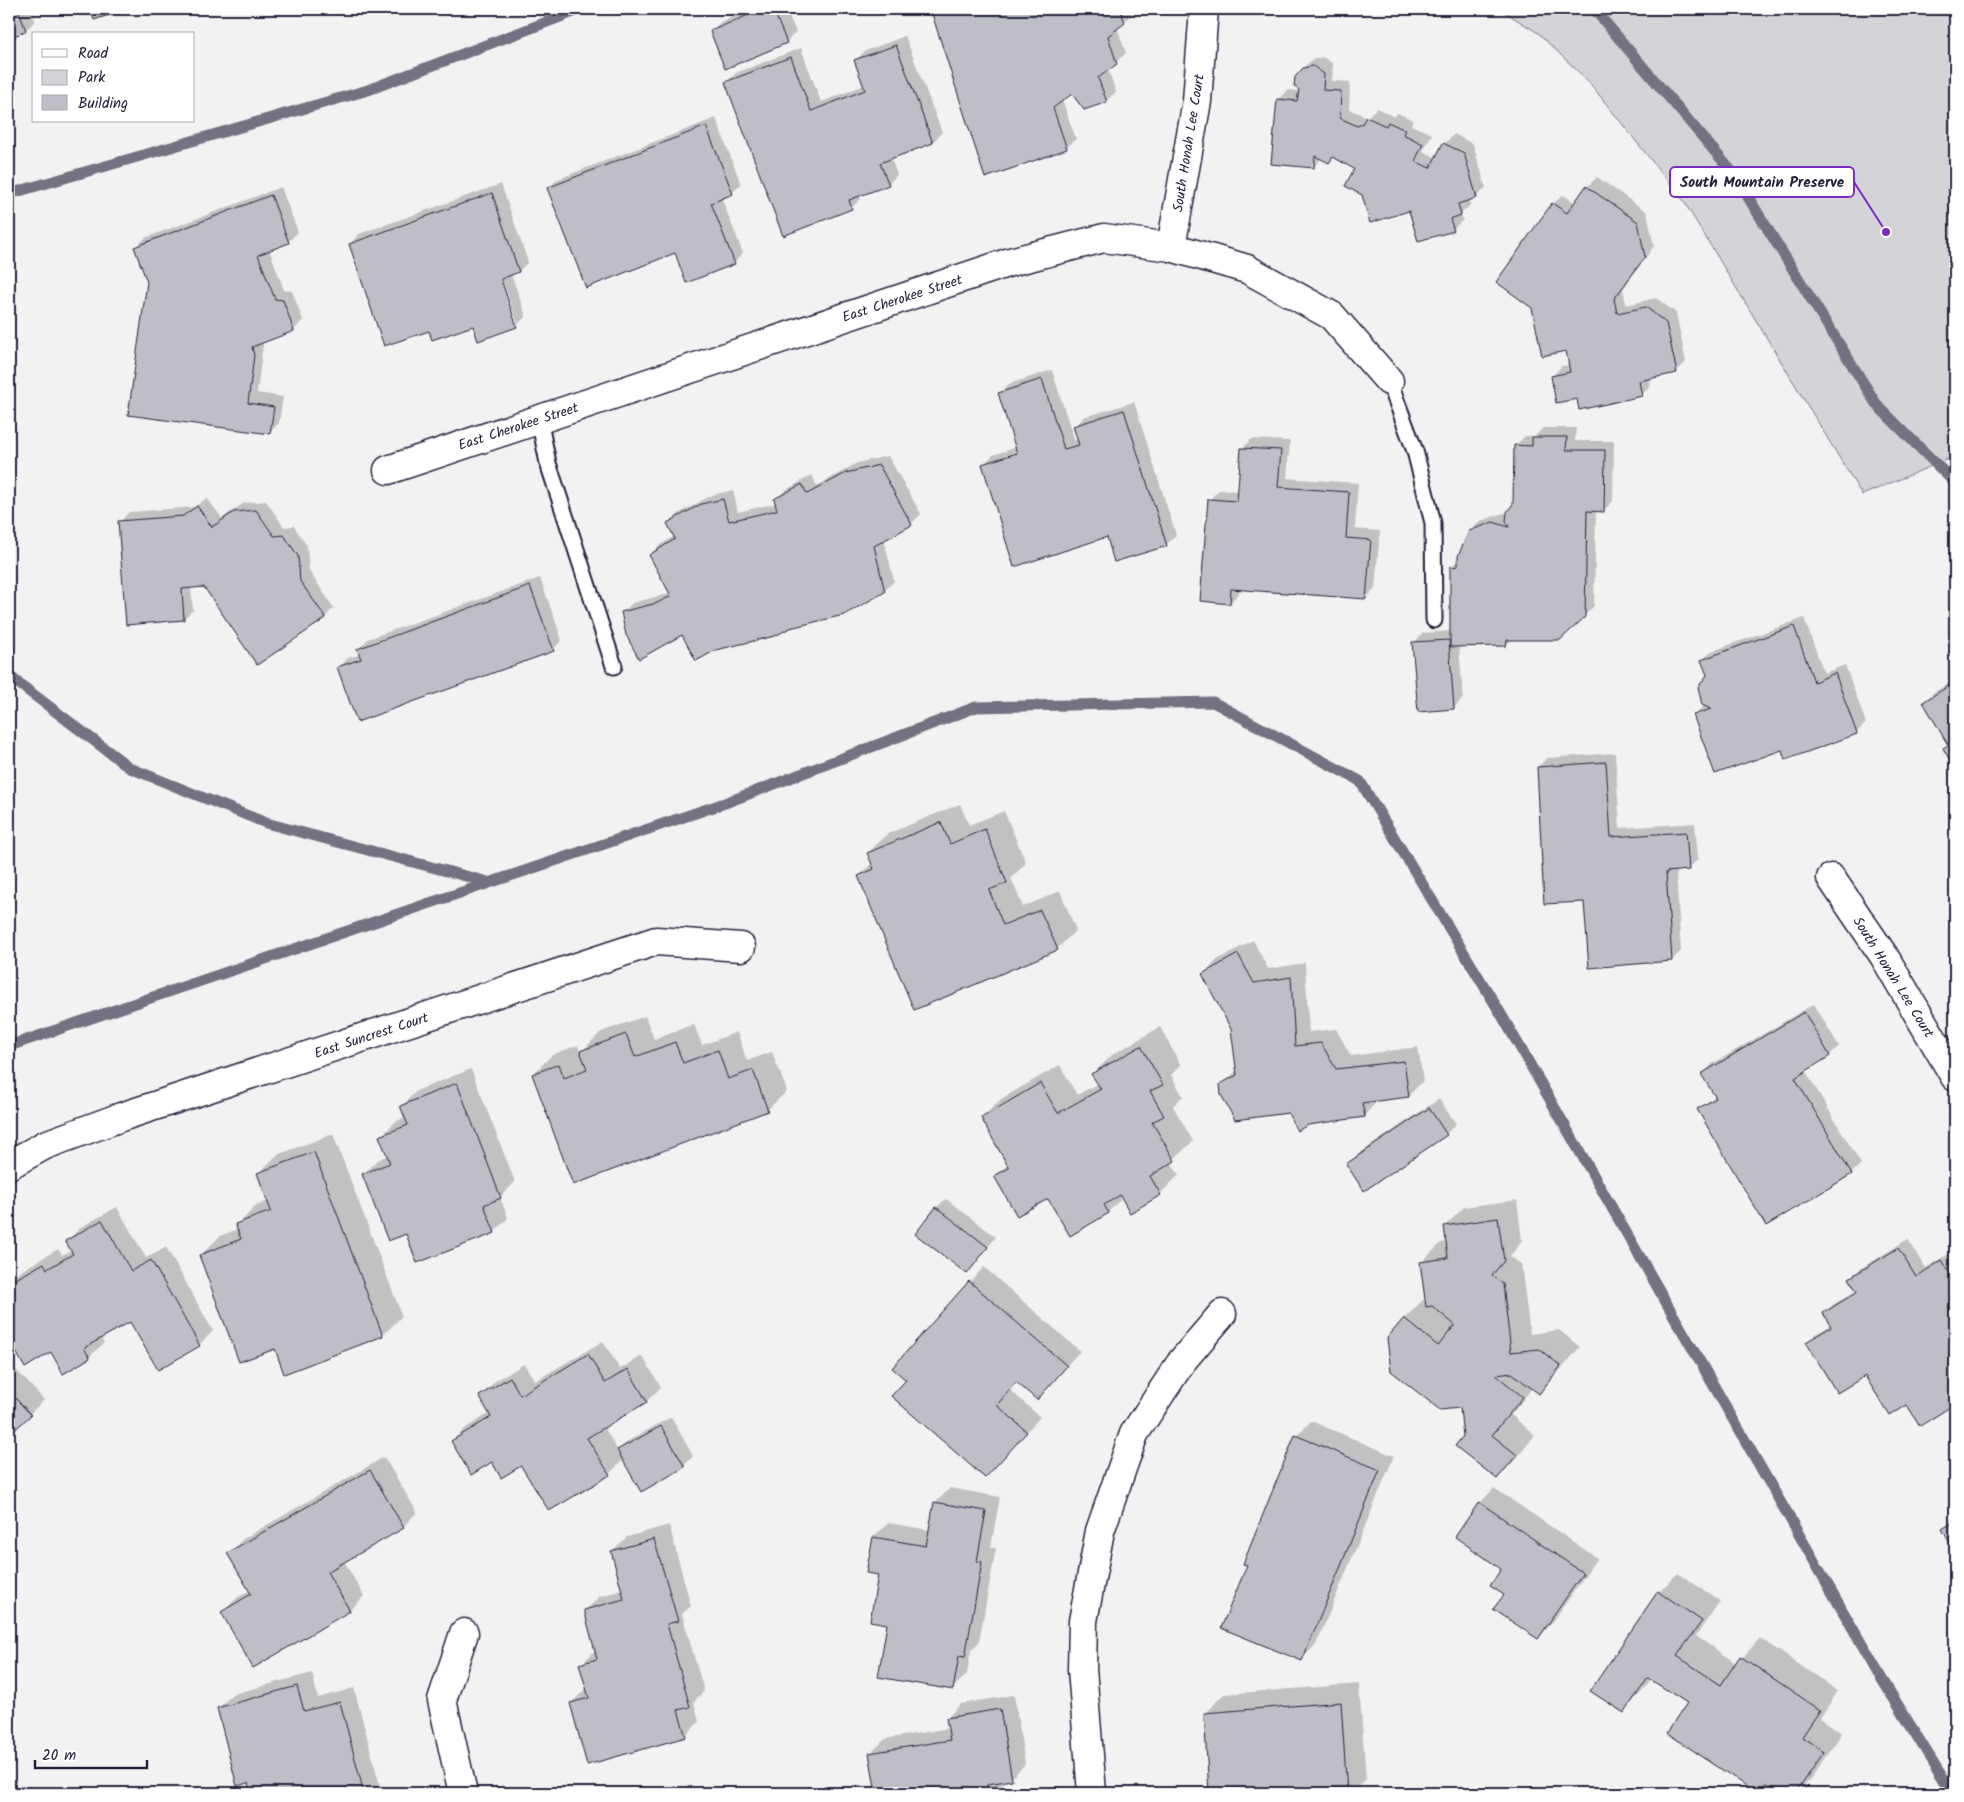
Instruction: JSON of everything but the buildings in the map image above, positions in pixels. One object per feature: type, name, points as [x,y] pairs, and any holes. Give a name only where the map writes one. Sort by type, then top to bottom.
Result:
[{"type":"street","name":"South Honah Lee Court","points":[[1171,247],[1197,100],[1204,9]]},
{"type":"street","name":"East Cherokee Street","points":[[388,470],[1010,262],[1104,238],[1171,247],[1247,269],[1332,316],[1390,381]]},
{"type":"street","name":"South Honah Lee Court","points":[[1831,878],[1884,956],[1955,1077]]},
{"type":"street","name":"East Suncrest Court","points":[[9,1166],[45,1145],[121,1117],[656,941],[741,947]]},
{"type":"street","points":[[1092,1793],[1082,1669],[1083,1621],[1100,1532],[1134,1434],[1182,1361],[1222,1314]]},
{"type":"street","points":[[463,1793],[442,1700],[464,1633]]},
{"type":"lane","points":[[1390,381],[1415,451],[1433,523],[1434,620]]},
{"type":"lane","points":[[539,419],[548,463],[614,666]]},
{"type":"green space","points":[[1500,9],[1955,9],[1955,461],[1953,457],[1862,495],[1683,200],[1588,81],[1538,33]]},
{"type":"waterway","points":[[9,194],[368,90],[581,9]]},
{"type":"waterway","points":[[1594,9],[1733,173],[1877,405],[1955,483]]},
{"type":"waterway","points":[[9,676],[130,768],[266,823],[488,882]]},
{"type":"waterway","points":[[9,1046],[725,803],[976,707],[1213,702],[1360,781],[1501,1014],[1880,1676],[1952,1793]]},
{"type":"place","name":"South Mountain Preserve","points":[[1886,232]]}]
